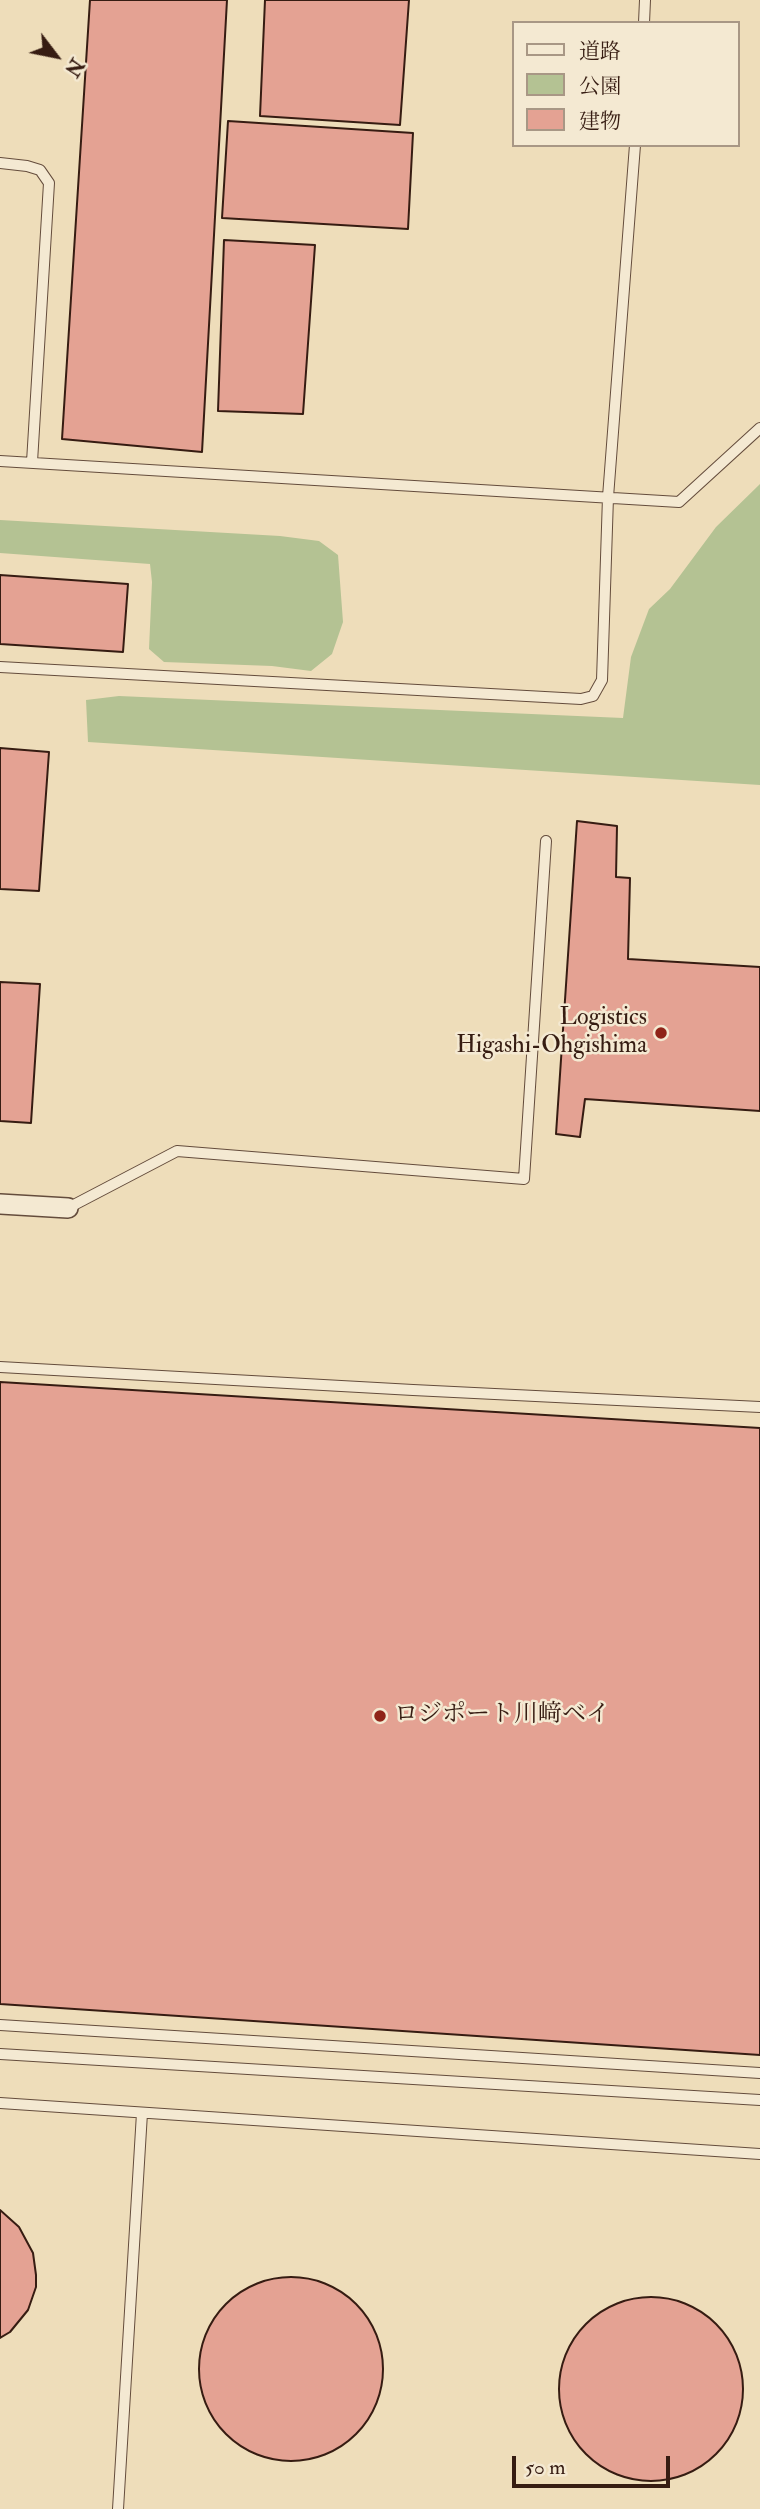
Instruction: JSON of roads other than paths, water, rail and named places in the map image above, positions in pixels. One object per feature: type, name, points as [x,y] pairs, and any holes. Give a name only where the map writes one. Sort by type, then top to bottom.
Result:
[{"type":"street","points":[[0,1204],[68,1208]]},
{"type":"lane","points":[[644,21],[645,0]]},
{"type":"lane","points":[[0,667],[581,699],[593,696],[602,680],[608,498],[635,147]]},
{"type":"lane","points":[[0,163],[40,170],[49,183],[32,462]]},
{"type":"lane","points":[[0,461],[679,502],[760,428]]},
{"type":"lane","points":[[68,1208],[177,1151],[524,1179],[546,841]]},
{"type":"lane","points":[[0,1367],[426,1391],[760,1406]]},
{"type":"lane","points":[[0,2025],[760,2073]]},
{"type":"lane","points":[[0,2054],[760,2100]]},
{"type":"lane","points":[[0,2103],[760,2154]]},
{"type":"lane","points":[[118,2509],[142,2113]]},
{"type":"place","name":"Logistics Higashi-Ohgishima","points":[[661,1033]]},
{"type":"place","name":"ロジポート川﨑ベイ","points":[[380,1716]]}]
